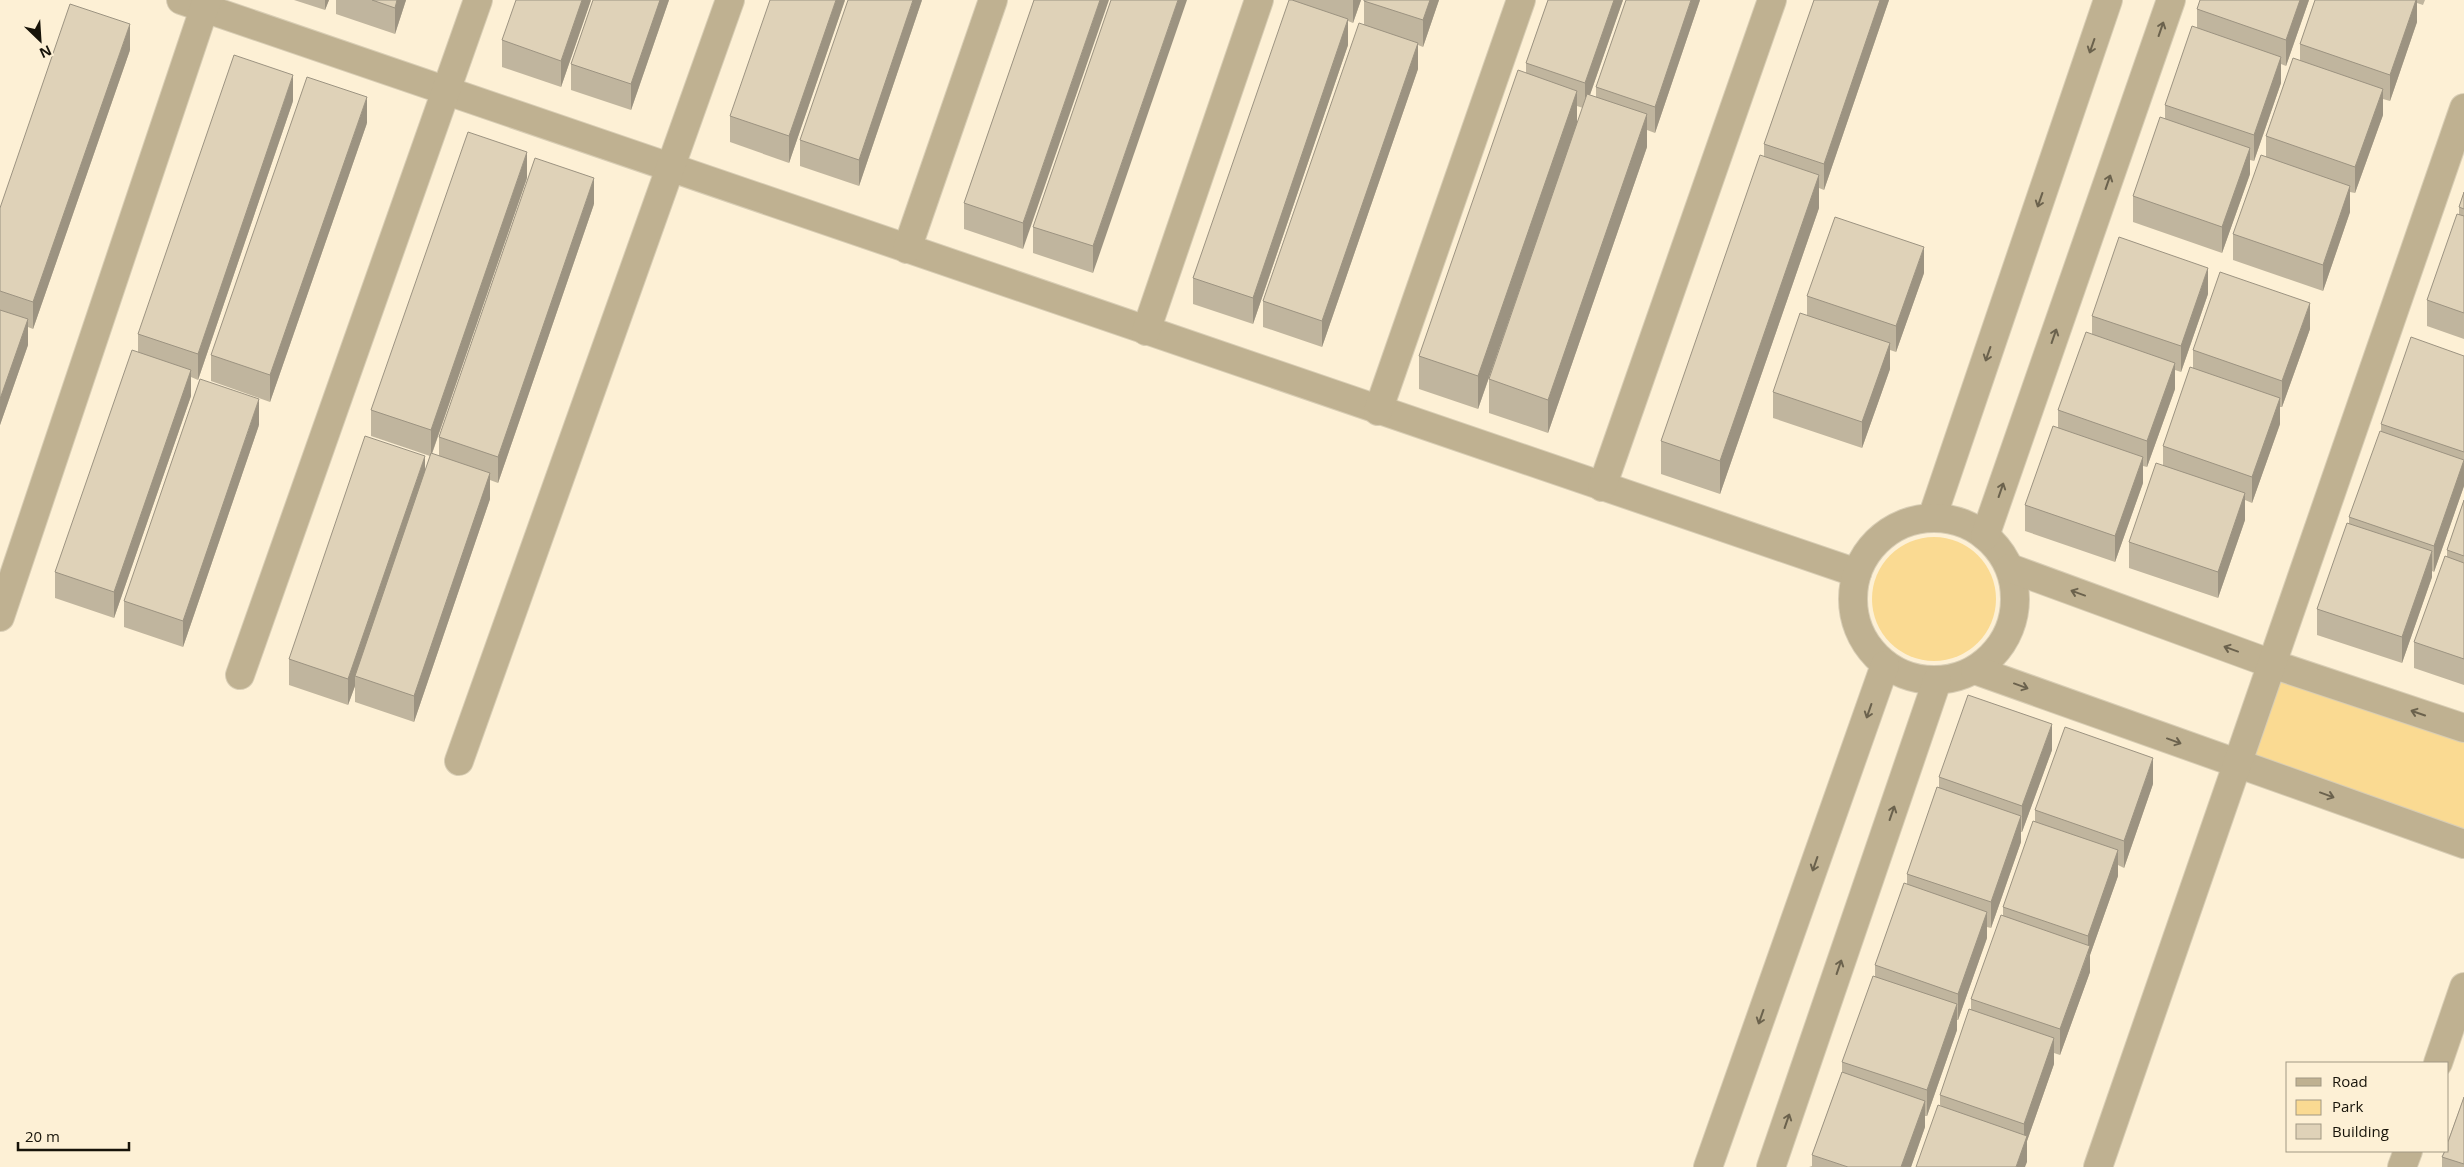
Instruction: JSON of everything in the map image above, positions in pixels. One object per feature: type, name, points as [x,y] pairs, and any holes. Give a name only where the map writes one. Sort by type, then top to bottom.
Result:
[{"type":"street","points":[[240,674],[478,0]]},
{"type":"street","points":[[460,762],[730,0]]},
{"type":"street","points":[[907,249],[993,0]]},
{"type":"street","points":[[1146,331],[1259,0]]},
{"type":"street","points":[[1378,410],[1521,0]]},
{"type":"street","points":[[1602,487],[1772,0]]},
{"type":"street","points":[[1932,518],[2108,0]]},
{"type":"street","points":[[1985,536],[2171,0]]},
{"type":"street","points":[[0,617],[197,3],[671,168],[1857,573]]},
{"type":"street","points":[[2098,1167],[2464,108]]},
{"type":"street","points":[[1932,518],[1963,523],[1985,536],[2003,555],[2010,568],[2016,594],[2008,633],[1993,655],[1975,670],[1956,678],[1937,681],[1911,678],[1885,665],[1864,642],[1853,611],[1852,594],[1857,573],[1870,549],[1897,527],[1932,518]]},
{"type":"street","points":[[2010,568],[2272,664],[2464,728]]},
{"type":"street","points":[[1708,1167],[1885,665]]},
{"type":"street","points":[[1975,670],[2464,844]]},
{"type":"street","points":[[1771,1167],[1937,681]]},
{"type":"street","points":[[2438,1062],[2464,987]]},
{"type":"street","points":[[2402,1167],[2408,1152]]},
{"type":"green space","points":[[1934,537],[1958,542],[1969,547],[1978,555],[1986,564],[1991,575],[1996,599],[1991,623],[1986,634],[1978,643],[1969,651],[1958,656],[1934,661],[1910,656],[1899,651],[1890,643],[1882,634],[1877,623],[1872,599],[1877,575],[1882,564],[1890,555],[1899,547],[1910,542]]},
{"type":"green space","points":[[2272,664],[2464,728],[2464,844],[2237,764]]},
{"type":"building","points":[[372,0],[397,0],[395,8]]},
{"type":"building","points":[[516,0],[582,0],[561,61],[502,40]]},
{"type":"building","points":[[593,0],[660,0],[631,84],[571,64]]},
{"type":"building","points":[[770,0],[836,0],[789,136],[730,116]]},
{"type":"building","points":[[848,0],[913,0],[859,160],[800,140]]},
{"type":"building","points":[[1034,0],[1100,0],[1023,223],[964,203]]},
{"type":"building","points":[[1111,0],[1178,0],[1093,246],[1033,227]]},
{"type":"building","points":[[1289,0],[1348,19],[1253,298],[1193,278]]},
{"type":"building","points":[[1364,0],[1430,0],[1423,20]]},
{"type":"building","points":[[1548,0],[1614,0],[1585,83],[1526,63]]},
{"type":"building","points":[[1626,0],[1691,0],[1655,107],[1596,87]]},
{"type":"building","points":[[1814,0],[1880,0],[1824,164],[1764,144]]},
{"type":"building","points":[[2200,0],[2300,0],[2286,40],[2197,9]]},
{"type":"building","points":[[2315,0],[2416,0],[2390,75],[2300,44]]},
{"type":"building","points":[[70,4],[130,24],[33,302],[0,291],[0,208]]},
{"type":"building","points":[[1359,23],[1418,43],[1322,321],[1263,301]]},
{"type":"building","points":[[2192,26],[2281,57],[2254,135],[2165,105]]},
{"type":"building","points":[[234,55],[293,75],[198,354],[138,334]]},
{"type":"building","points":[[2293,58],[2383,89],[2355,167],[2266,136]]},
{"type":"building","points":[[1518,70],[1577,91],[1478,376],[1419,356]]},
{"type":"building","points":[[307,77],[367,97],[270,375],[211,355]]},
{"type":"building","points":[[1587,94],[1647,114],[1548,400],[1489,379]]},
{"type":"building","points":[[2160,117],[2250,148],[2222,227],[2133,196]]},
{"type":"building","points":[[468,132],[527,152],[431,430],[371,410]]},
{"type":"building","points":[[1760,155],[1819,175],[1720,461],[1661,441]]},
{"type":"building","points":[[2261,155],[2350,186],[2323,265],[2233,234]]},
{"type":"building","points":[[535,158],[594,178],[498,457],[439,437]]},
{"type":"building","points":[[2464,192],[2464,209],[2459,207]]},
{"type":"building","points":[[2457,214],[2464,216],[2464,313],[2427,300]]},
{"type":"building","points":[[1835,217],[1924,247],[1896,326],[1807,296]]},
{"type":"building","points":[[2119,237],[2208,268],[2181,346],[2092,316]]},
{"type":"building","points":[[2220,272],[2310,303],[2282,381],[2193,350]]},
{"type":"building","points":[[0,310],[28,319],[0,399]]},
{"type":"building","points":[[1800,313],[1890,343],[1862,422],[1773,392]]},
{"type":"building","points":[[2086,332],[2175,363],[2147,441],[2058,410]]},
{"type":"building","points":[[2411,337],[2464,356],[2464,452],[2381,424]]},
{"type":"building","points":[[132,350],[191,370],[114,592],[55,572]]},
{"type":"building","points":[[2190,367],[2280,398],[2252,477],[2163,446]]},
{"type":"building","points":[[200,379],[259,399],[183,621],[124,601]]},
{"type":"building","points":[[2053,426],[2143,457],[2115,536],[2025,505]]},
{"type":"building","points":[[2380,431],[2464,460],[2434,546],[2349,517]]},
{"type":"building","points":[[365,436],[425,456],[348,679],[289,659]]},
{"type":"building","points":[[431,453],[490,473],[414,696],[355,676]]},
{"type":"building","points":[[2156,463],[2245,493],[2218,572],[2129,542]]},
{"type":"building","points":[[2464,500],[2464,556],[2447,550]]},
{"type":"building","points":[[2347,523],[2432,551],[2402,637],[2317,609]]},
{"type":"building","points":[[2445,556],[2464,563],[2464,659],[2414,642]]},
{"type":"building","points":[[1968,695],[2052,724],[2022,806],[1939,777]]},
{"type":"building","points":[[2065,727],[2153,758],[2124,841],[2035,810]]},
{"type":"building","points":[[1937,787],[2021,816],[1991,902],[1907,874]]},
{"type":"building","points":[[2033,821],[2118,850],[2088,936],[2003,907]]},
{"type":"building","points":[[1904,883],[1987,912],[1958,994],[1875,965]]},
{"type":"building","points":[[2001,915],[2090,946],[2060,1029],[1971,999]]},
{"type":"building","points":[[1873,976],[1957,1004],[1927,1090],[1842,1062]]},
{"type":"building","points":[[1969,1009],[2054,1038],[2024,1124],[1940,1095]]},
{"type":"building","points":[[1842,1072],[1925,1101],[1901,1167],[1848,1167],[1812,1155]]},
{"type":"building","points":[[2464,1097],[2464,1164],[2442,1157],[2444,1152],[2449,1152],[2449,1139]]},
{"type":"building","points":[[1938,1105],[2027,1136],[2016,1167],[1916,1167]]}]
